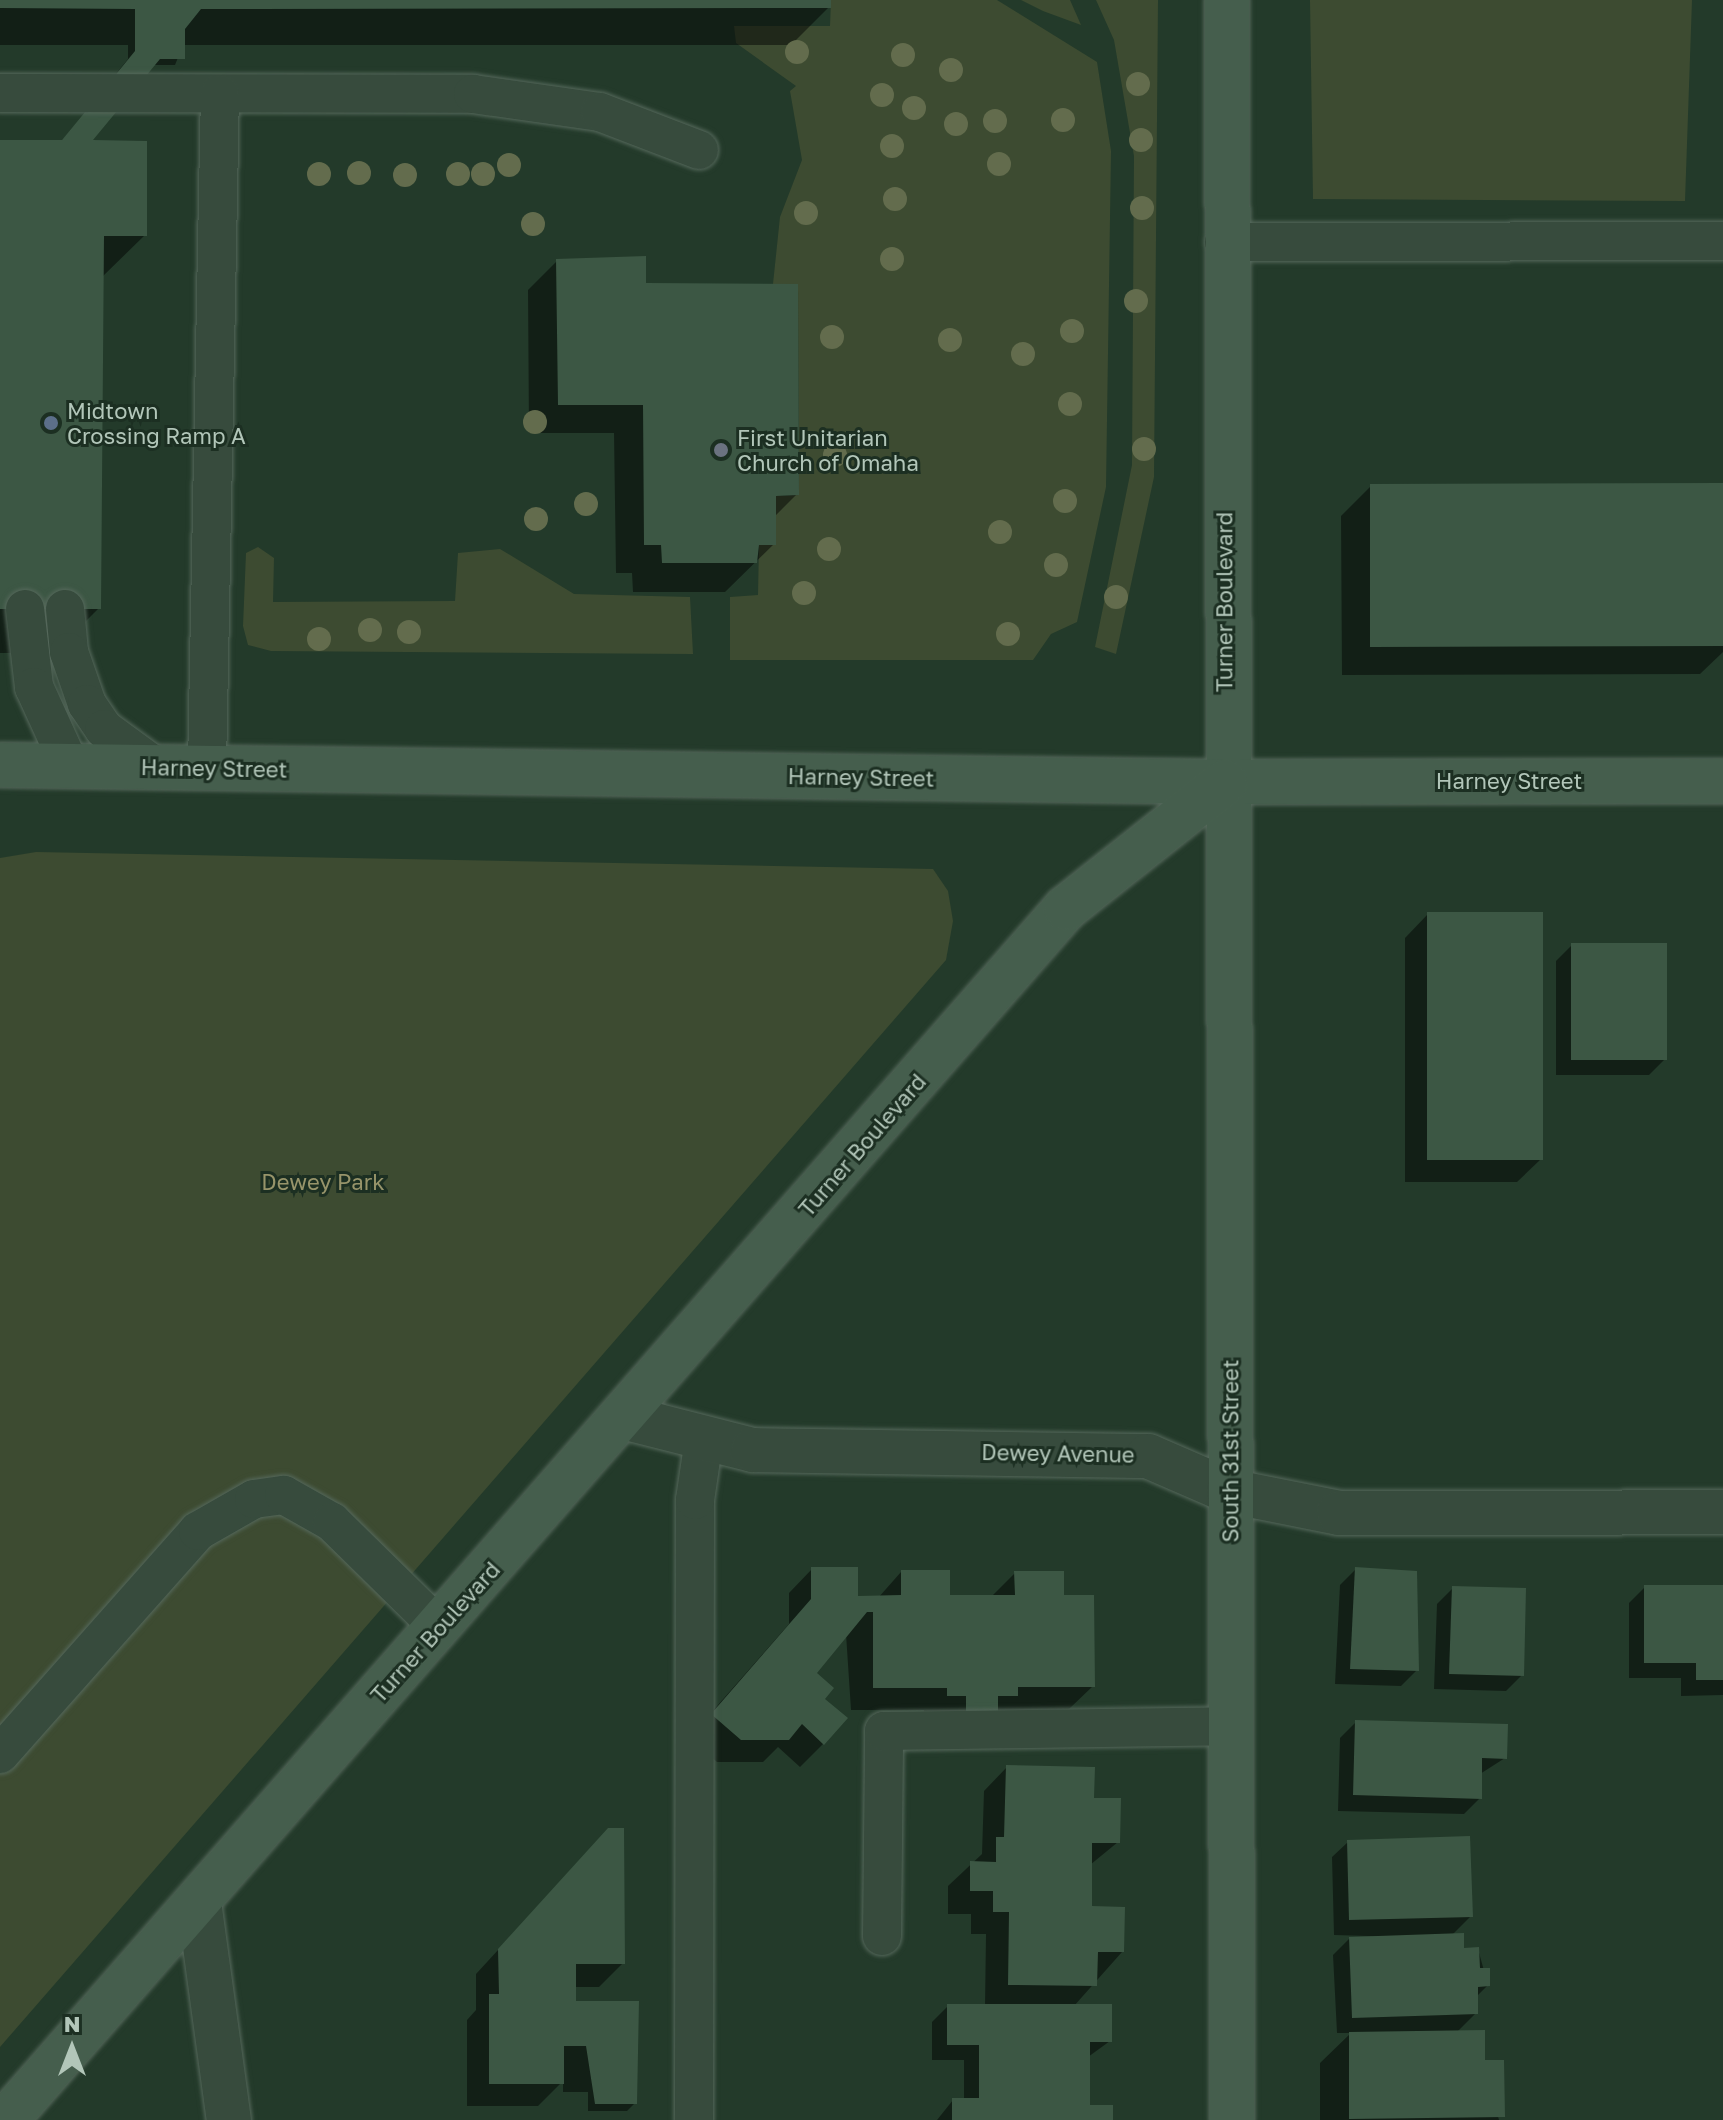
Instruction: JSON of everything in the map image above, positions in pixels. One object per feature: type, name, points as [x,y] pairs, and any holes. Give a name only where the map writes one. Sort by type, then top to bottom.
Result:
[{"type":"street","name":"Turner Boulevard","points":[[6,2120],[627,1418],[1066,908],[1225,782],[1227,0]]},
{"type":"street","name":"Harney Street","points":[[0,765],[1225,782],[1723,781]]},
{"type":"street","name":"South 31st Street","points":[[1225,782],[1233,890],[1229,1491],[1232,2120]]},
{"type":"street","name":"Dewey Avenue","points":[[627,1418],[753,1450],[1122,1452],[1165,1461],[1229,1491],[1339,1513],[1723,1512]]},
{"type":"street","points":[[199,1902],[229,2120]]},
{"type":"lane","points":[[0,93],[537,100],[651,127],[699,150]]},
{"type":"lane","points":[[207,768],[220,94]]},
{"type":"lane","points":[[1224,242],[1723,241]]},
{"type":"lane","points":[[25,609],[34,687],[70,766]]},
{"type":"lane","points":[[65,609],[75,680],[87,704],[104,729],[156,767]]},
{"type":"lane","points":[[694,2120],[695,1500],[704,1439]]},
{"type":"lane","points":[[0,1754],[198,1531],[254,1499],[284,1495],[332,1522],[439,1627]]},
{"type":"lane","points":[[882,1936],[884,1731],[1230,1726]]},
{"type":"green space","points":[[831,0],[997,0],[1097,62],[1111,151],[1106,487],[1077,622],[1051,634],[1033,660],[730,660],[730,597],[758,595],[759,545],[776,544],[776,496],[799,495],[798,285],[773,284],[780,217],[802,160],[790,91],[796,86],[736,43],[734,26],[830,26]]},
{"type":"green space","points":[[1021,0],[1070,0],[1081,25],[1043,11]]},
{"type":"green space","points":[[1096,0],[1158,0],[1154,477],[1116,654],[1095,647],[1132,465],[1134,156],[1114,40]]},
{"type":"green space","points":[[1310,0],[1692,0],[1685,201],[1313,199]]},
{"type":"green space","points":[[258,547],[274,558],[273,602],[455,601],[458,553],[500,549],[574,594],[690,597],[693,654],[271,651],[248,645],[243,626],[246,553]]},
{"type":"green space","name":"Dewey Park","points":[[36,852],[933,869],[948,891],[953,921],[946,960],[0,2047],[0,858]]},
{"type":"building","name":"Midtown Crossing Ramp A","points":[[0,0],[831,0],[831,8],[201,9],[185,29],[185,59],[160,59],[93,140],[147,141],[147,236],[104,236],[101,609],[0,609],[0,140],[62,140],[135,51],[135,9],[0,8]]},
{"type":"building","name":"First Unitarian Church of Omaha","points":[[646,256],[646,283],[798,284],[799,495],[776,496],[776,545],[759,545],[757,563],[662,563],[661,545],[644,545],[643,405],[558,405],[556,259]]},
{"type":"building","points":[[1723,483],[1723,646],[1370,647],[1370,484]]},
{"type":"building","points":[[1427,912],[1543,912],[1543,1160],[1427,1160]]},
{"type":"building","points":[[1571,943],[1667,943],[1667,1060],[1571,1060]]},
{"type":"building","points":[[811,1567],[858,1567],[858,1596],[901,1595],[901,1570],[950,1570],[950,1595],[1015,1595],[1014,1571],[1064,1571],[1064,1595],[1094,1595],[1095,1687],[1018,1687],[1018,1696],[998,1696],[998,1718],[966,1719],[966,1696],[947,1696],[947,1688],[873,1688],[873,1612],[867,1612],[817,1673],[834,1688],[825,1699],[848,1718],[824,1745],[802,1724],[789,1740],[741,1740],[711,1714],[811,1599]]},
{"type":"building","points":[[1355,1567],[1417,1571],[1419,1671],[1350,1669]]},
{"type":"building","points":[[1644,1585],[1723,1585],[1723,1680],[1696,1680],[1696,1663],[1644,1663]]},
{"type":"building","points":[[1452,1586],[1526,1588],[1524,1676],[1449,1674]]},
{"type":"building","points":[[1355,1720],[1508,1724],[1507,1759],[1482,1758],[1482,1799],[1353,1795]]},
{"type":"building","points":[[1006,1765],[1095,1767],[1094,1798],[1121,1798],[1120,1843],[1092,1843],[1092,1906],[1125,1907],[1124,1952],[1098,1952],[1097,1986],[1008,1985],[1009,1912],[993,1912],[993,1891],[970,1891],[970,1861],[996,1862],[996,1837],[1004,1837]]},
{"type":"building","points":[[608,1828],[624,1828],[625,1964],[576,1964],[576,2001],[639,2001],[637,2104],[595,2104],[586,2046],[564,2046],[564,2084],[489,2084],[489,1994],[499,1994],[498,1949]]},
{"type":"building","points":[[1470,1836],[1473,1917],[1349,1920],[1347,1840]]},
{"type":"building","points":[[1464,1933],[1464,1948],[1479,1947],[1480,1968],[1490,1968],[1490,1986],[1478,1987],[1478,2014],[1352,2018],[1349,1937]]},
{"type":"building","points":[[947,2004],[1112,2004],[1112,2042],[1090,2042],[1090,2105],[1113,2105],[1113,2120],[952,2120],[952,2098],[979,2098],[979,2045],[947,2045]]},
{"type":"building","points":[[1485,2030],[1485,2060],[1504,2060],[1505,2117],[1349,2119],[1349,2032]]},
{"type":"place","name":"Midtown Crossing Ramp A","points":[[51,423]]},
{"type":"place","name":"First Unitarian Church of Omaha","points":[[721,450]]}]
